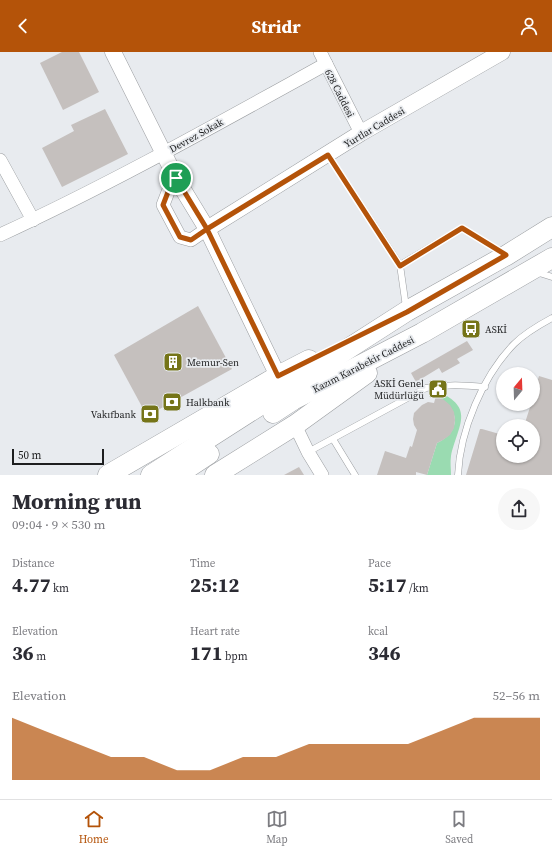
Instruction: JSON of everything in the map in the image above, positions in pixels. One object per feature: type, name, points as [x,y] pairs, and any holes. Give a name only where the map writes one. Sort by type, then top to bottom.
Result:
[{"type":"main road","name":"Kazım Karabekir Caddesi","points":[[151,475],[407,312],[506,255],[552,226]]},
{"type":"main road","name":"Kazım Karabekir Caddesi","points":[[177,475],[286,388],[422,333],[552,258]]},
{"type":"main road","points":[[215,475],[295,425],[422,333]]},
{"type":"main road","points":[[108,475],[286,388]]},
{"type":"street","points":[[113,52],[163,154],[207,229],[286,388]]},
{"type":"street","name":"628 Caddesi","points":[[320,52],[361,133]]},
{"type":"street","name":"Yurtlar Caddesi","points":[[207,229],[328,155],[361,133],[502,52]]},
{"type":"street","name":"Devrez Sokak","points":[[0,235],[33,220],[163,154],[326,64]]},
{"type":"street","points":[[0,160],[33,220]]},
{"type":"street","points":[[176,178],[163,205],[180,237],[191,240],[207,229]]},
{"type":"street","points":[[295,425],[308,452],[322,475]]},
{"type":"lane","points":[[328,155],[400,266],[407,312]]},
{"type":"lane","points":[[400,266],[462,228],[506,255]]},
{"type":"lane","points":[[530,271],[552,277]]},
{"type":"lane","points":[[458,475],[459,457],[465,434],[476,404],[490,375],[503,356],[515,343],[532,329],[552,318]]},
{"type":"lane","points":[[308,452],[426,388],[456,384],[485,387]]},
{"type":"lane","points":[[333,439],[355,475]]},
{"type":"green space","points":[[437,391],[449,397],[457,404],[460,411],[460,426],[451,456],[451,475],[427,475],[437,443],[451,433],[455,420],[450,406],[436,396]]},
{"type":"building","points":[[62,52],[79,52],[99,92],[63,110],[40,63]]},
{"type":"building","points":[[105,109],[128,154],[62,187],[42,148],[74,131],[71,125]]},
{"type":"building","name":"Memur-Sen","points":[[198,306],[232,369],[147,416],[114,355]]},
{"type":"building","points":[[467,341],[473,350],[457,359],[460,363],[442,373],[439,368],[416,382],[411,373]]},
{"type":"building","points":[[540,376],[552,380],[552,475],[466,475],[480,429],[496,433],[496,463],[540,463],[540,419],[526,419],[529,411],[540,411]]},
{"type":"building","points":[[436,396],[450,405],[454,412],[455,420],[454,428],[450,435],[437,443],[427,475],[416,472],[416,475],[377,475],[385,451],[406,458],[410,446],[412,447],[417,430],[414,425],[414,413],[422,405],[428,402],[434,403]]},
{"type":"building","points":[[299,467],[304,475],[284,475]]},
{"type":"place","name":"ASKİ","points":[[471,329]]},
{"type":"place","name":"Memur-Sen","points":[[173,362]]},
{"type":"place","name":"ASKİ Genel Müdürlüğü","points":[[438,389]]},
{"type":"place","name":"Halkbank","points":[[172,402]]},
{"type":"place","name":"Vakıfbank","points":[[150,414]]},
{"type":"route","points":[[176,178],[163,205],[180,237],[191,240],[207,229],[328,155],[400,266],[462,228],[506,255],[407,312],[278,376],[207,229],[176,178]]}]
